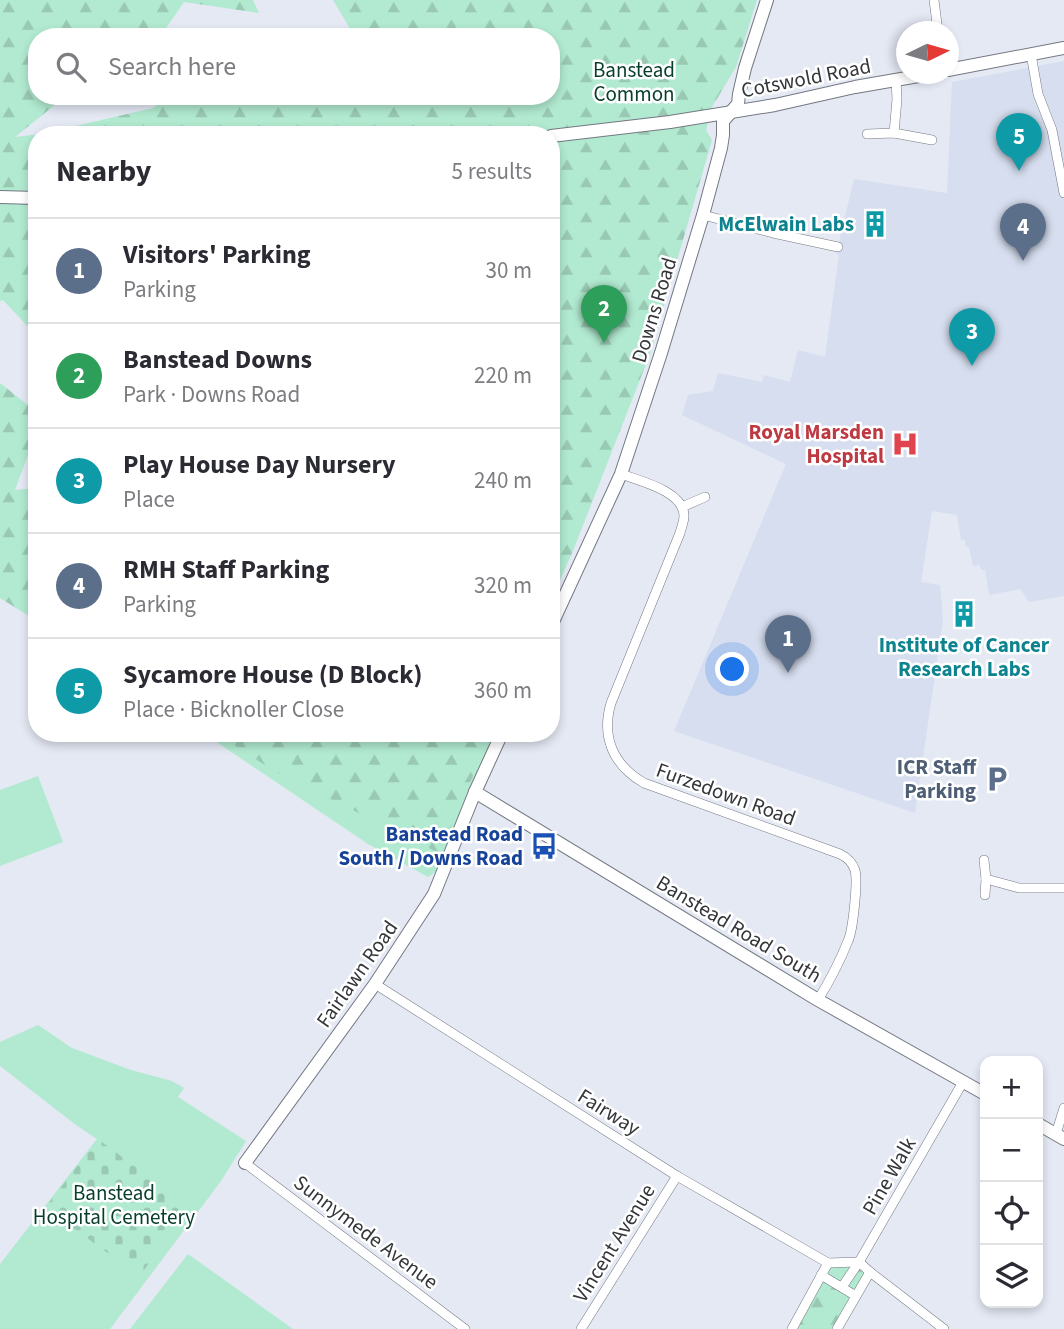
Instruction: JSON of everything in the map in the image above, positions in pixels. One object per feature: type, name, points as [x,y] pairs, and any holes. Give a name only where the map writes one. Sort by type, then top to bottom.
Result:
[{"type":"street","name":"Downs Road","points":[[560,606],[621,474],[703,215],[721,148],[723,121],[738,104],[766,0]]},
{"type":"street","points":[[934,0],[937,21]]},
{"type":"street","points":[[959,68],[1064,48]]},
{"type":"street","points":[[1031,54],[1038,94],[1052,130],[1064,193]]},
{"type":"street","name":"Cotswold Road","points":[[560,135],[670,122],[775,105],[896,80]]},
{"type":"street","points":[[894,133],[896,84]]},
{"type":"street","points":[[867,134],[894,133],[932,140]]},
{"type":"street","points":[[0,197],[28,198]]},
{"type":"street","points":[[703,215],[838,247]]},
{"type":"street","points":[[621,474],[672,494],[682,507],[705,497]]},
{"type":"street","name":"Furzedown Road","points":[[682,507],[684,518],[680,533],[611,703],[607,720],[611,747],[620,763],[644,783],[850,860],[855,870],[856,883],[850,934],[818,1000]]},
{"type":"street","points":[[475,792],[498,742]]},
{"type":"street","name":"Banstead Road South","points":[[475,792],[818,1000],[980,1091]]},
{"type":"street","name":"Fairlawn Road","points":[[245,1163],[375,984],[434,894],[475,792]]},
{"type":"street","points":[[984,860],[985,895]]},
{"type":"street","points":[[986,879],[1020,888],[1064,888]]},
{"type":"street","name":"Fairway","points":[[375,984],[677,1176],[828,1263]]},
{"type":"street","name":"Pine Walk","points":[[842,1287],[963,1082]]},
{"type":"street","points":[[1043,1127],[1060,1137],[1064,1108]]},
{"type":"street","name":"Sunnymede Avenue","points":[[245,1163],[465,1329]]},
{"type":"street","name":"Vincent Avenue","points":[[581,1329],[677,1176]]},
{"type":"street","points":[[792,1329],[828,1263],[859,1262],[944,1329]]},
{"type":"street","points":[[837,1329],[870,1272]]},
{"type":"street","points":[[821,1275],[856,1296]]},
{"type":"shaded area","name":"Royal Marsden Hospital","points":[[1064,61],[1064,596],[1029,602],[1020,589],[989,595],[985,570],[981,570],[980,565],[973,566],[969,547],[966,547],[965,540],[961,540],[957,515],[932,511],[921,582],[940,585],[943,620],[915,813],[674,731],[786,464],[682,415],[688,395],[713,391],[718,373],[762,382],[764,375],[790,382],[798,350],[825,357],[839,255],[836,254],[854,179],[947,193],[952,84],[959,84],[959,81]]},
{"type":"green space","name":"Banstead Common","points":[[0,0],[253,0],[259,13],[184,2],[166,28],[28,28],[28,105],[55,105],[15,137],[28,136],[28,327],[3,300],[0,301]]},
{"type":"green space","name":"Banstead Common","points":[[333,0],[757,0],[736,67],[712,107],[706,130],[712,140],[650,354],[560,580],[560,126],[75,126],[157,105],[560,105],[560,28],[350,28]]},
{"type":"green space","points":[[0,383],[28,405],[28,455],[15,490],[28,489],[28,615],[0,598]]},
{"type":"green space","points":[[216,742],[498,742],[446,865],[428,877],[368,844]]},
{"type":"green space","points":[[229,742],[488,742],[439,853],[274,771]]},
{"type":"green space","points":[[38,776],[63,842],[0,866],[0,790]]},
{"type":"green space","points":[[38,1025],[72,1048],[131,1070],[172,1081],[184,1088],[178,1097],[246,1141],[221,1181],[110,1329],[0,1329],[0,1264],[97,1139],[0,1066],[0,1042]]},
{"type":"green space","name":"Banstead Hospital Cemetery","points":[[98,1139],[188,1206],[140,1276],[45,1208]]},
{"type":"green space","points":[[188,1254],[293,1329],[130,1329]]},
{"type":"green space","points":[[859,1262],[870,1272],[837,1329],[792,1329],[828,1263]]},
{"type":"place","name":"Sycamore House (D Block)","points":[[1019,171]]},
{"type":"place","name":"McElwain Labs","points":[[875,224]]},
{"type":"place","name":"RMH Staff Parking","points":[[1023,261]]},
{"type":"place","name":"Banstead Downs","points":[[604,343]]},
{"type":"place","name":"Play House Day Nursery","points":[[972,366]]},
{"type":"place","name":"Royal Marsden Hospital","points":[[905,444]]},
{"type":"place","name":"Institute of Cancer Research Labs","points":[[964,614]]},
{"type":"place","name":"Visitors' Parking","points":[[788,673]]},
{"type":"place","name":"ICR Staff Parking","points":[[997,779]]},
{"type":"place","name":"Banstead Road South / Downs Road","points":[[544,846]]}]
